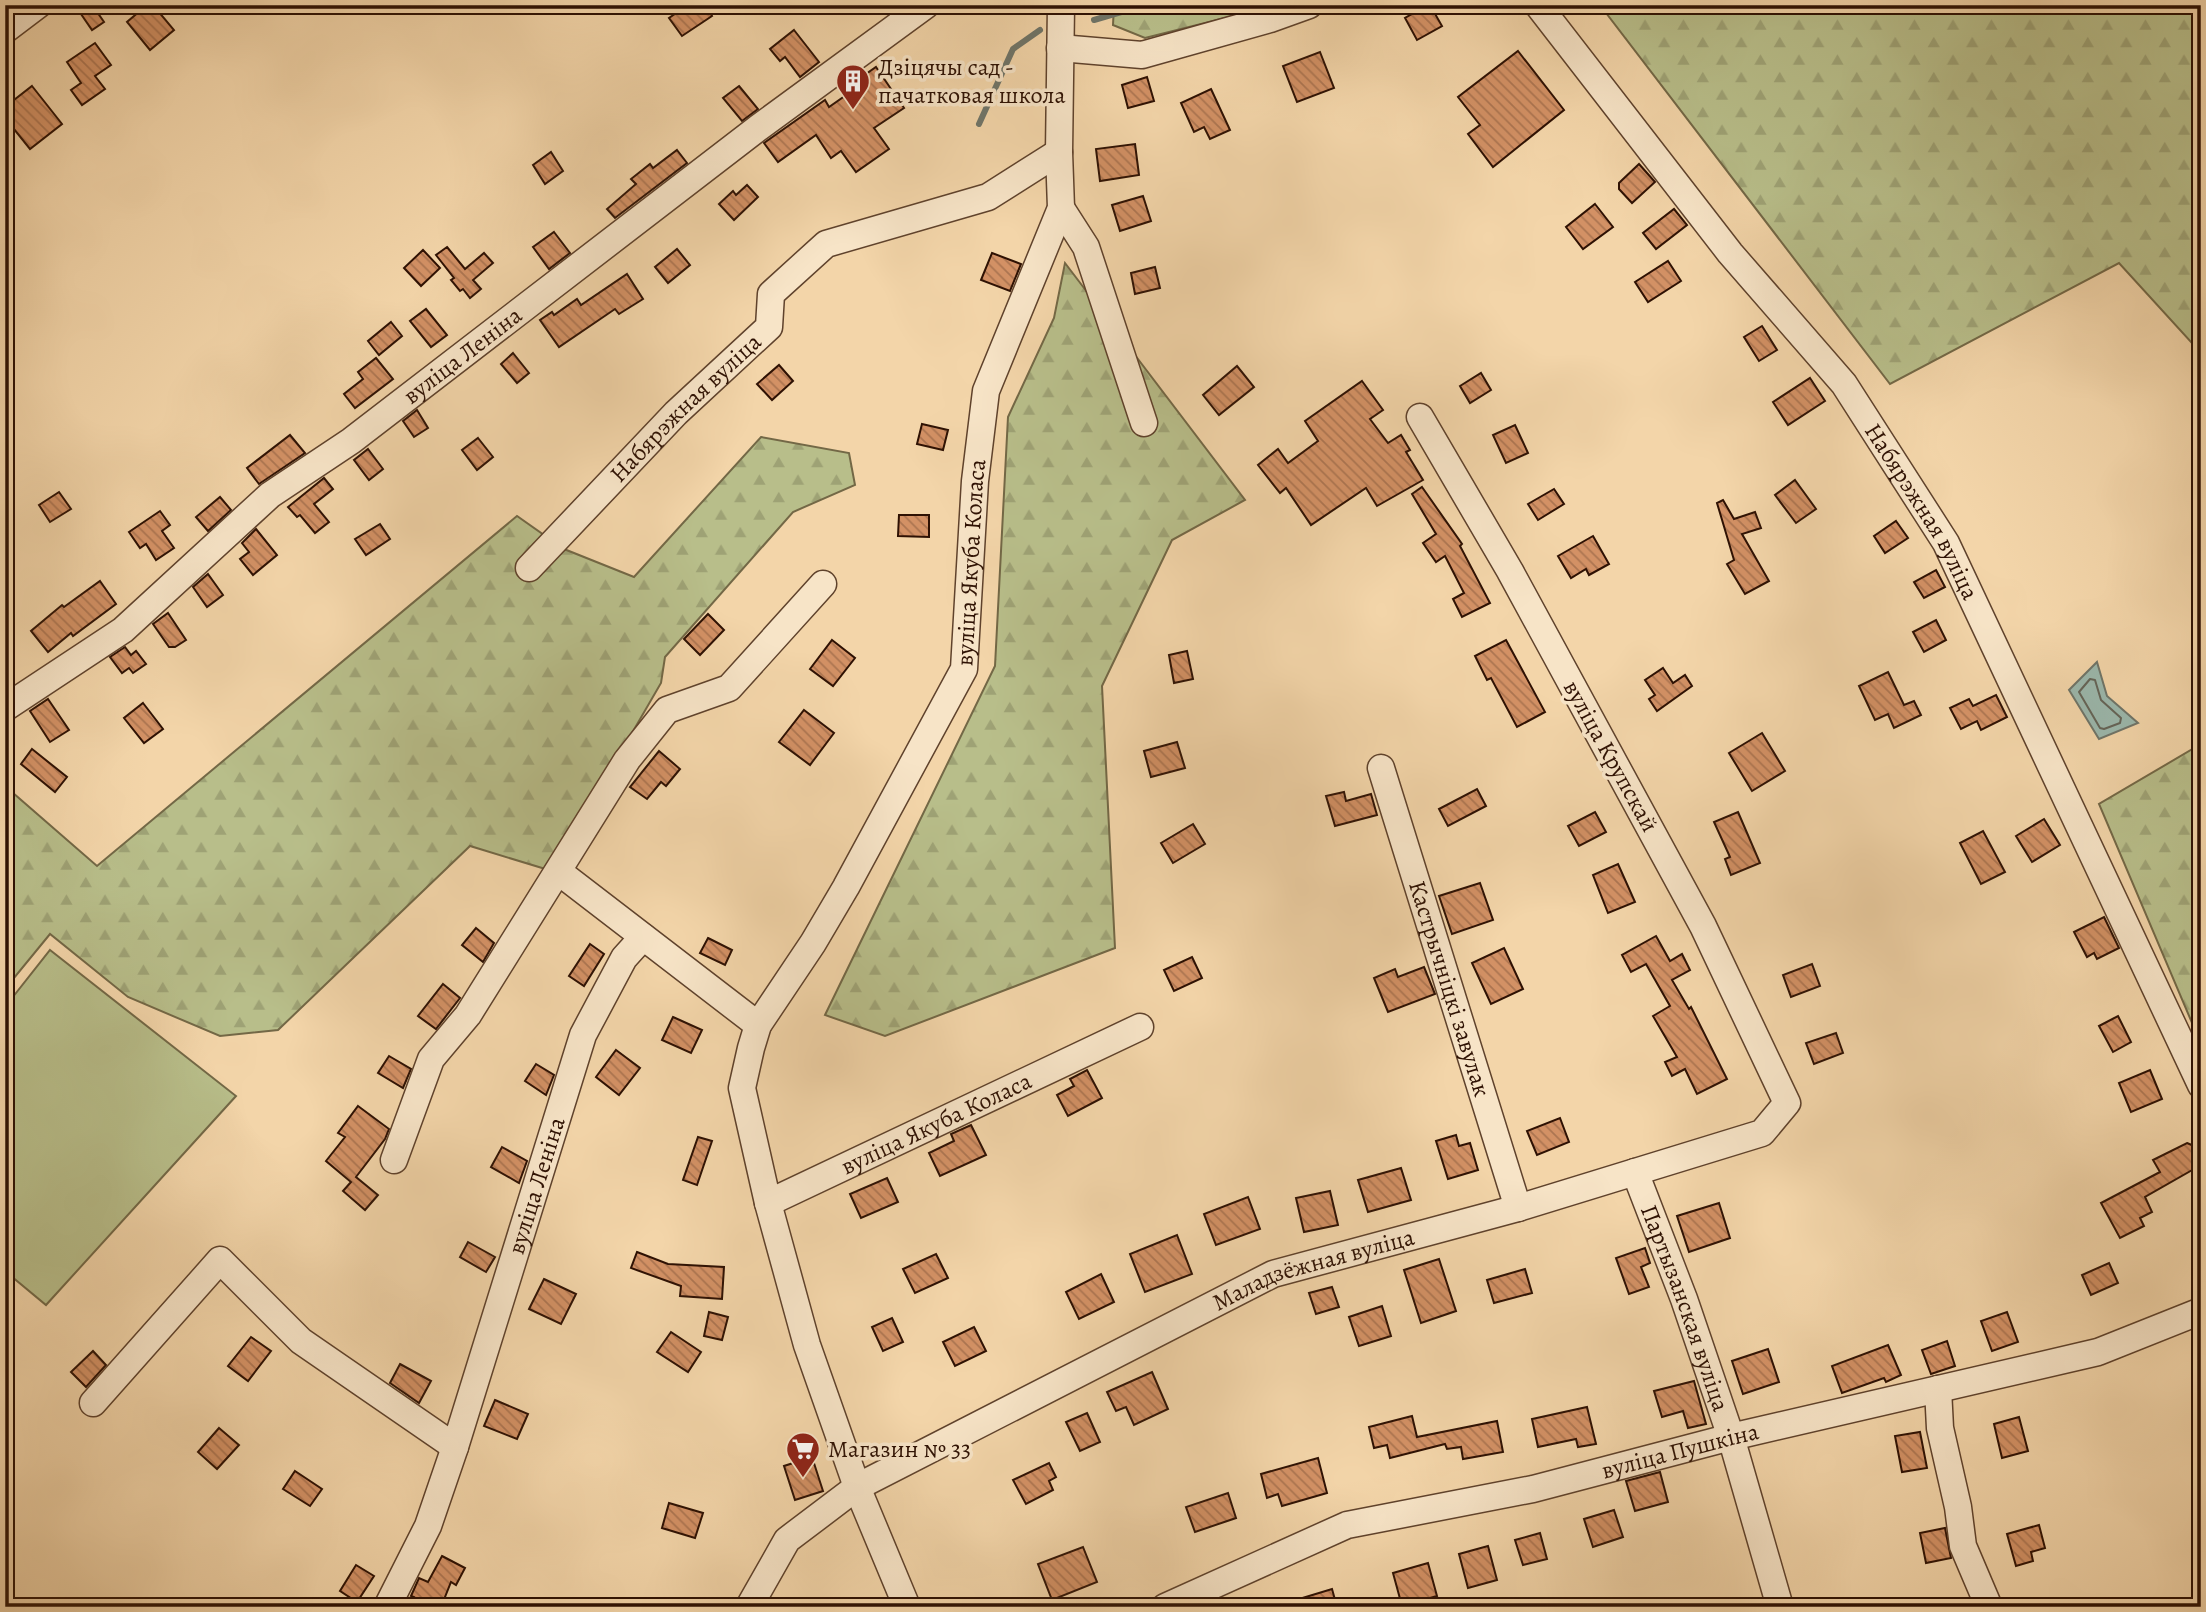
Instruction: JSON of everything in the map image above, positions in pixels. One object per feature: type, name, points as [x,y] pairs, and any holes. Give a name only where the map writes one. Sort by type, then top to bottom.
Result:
[{"type":"street","points":[[5,30],[38,5]]},
{"type":"street","name":"вуліца Леніна","points":[[5,708],[122,630],[270,495],[351,441],[758,128],[926,5]]},
{"type":"street","name":"вуліца Якуба Коласа","points":[[907,1607],[857,1487],[807,1345],[768,1203],[742,1087],[758,1025],[814,943],[921,752],[964,669],[975,481],[986,391],[1061,208],[1061,5]]},
{"type":"street","points":[[1060,48],[1142,55],[1270,19],[1309,5]]},
{"type":"street","name":"Набярэжная вуліца","points":[[1538,5],[1730,253],[1844,384],[1946,543],[2201,1085]]},
{"type":"street","name":"Набярэжная вуліца","points":[[529,568],[676,413],[769,327],[771,294],[826,244],[988,197],[1059,152]]},
{"type":"street","points":[[1061,208],[1086,247],[1144,423]]},
{"type":"street","name":"вуліца Крупскай","points":[[1420,417],[1510,571],[1703,926],[1787,1103]]},
{"type":"street","points":[[394,1160],[431,1059],[468,1015],[627,760],[667,710],[729,688],[823,584]]},
{"type":"street","name":"Кастрычніцкі завулак","points":[[1381,768],[1518,1208]]},
{"type":"street","points":[[559,872],[758,1025]]},
{"type":"street","name":"вуліца Леніна","points":[[387,1607],[428,1526],[583,1035],[624,958],[643,937]]},
{"type":"street","name":"вуліца Якуба Коласа","points":[[768,1203],[1140,1027]]},
{"type":"street","name":"Маладзёжная вуліца","points":[[857,1487],[1273,1273],[1518,1208],[1762,1133],[1787,1103]]},
{"type":"street","name":"Партызанская вуліца","points":[[1635,1172],[1684,1298],[1731,1437],[1780,1607]]},
{"type":"street","points":[[93,1403],[220,1260],[301,1341],[455,1447]]},
{"type":"street","name":"вуліца Пушкіна","points":[[1165,1607],[1348,1525],[1533,1489],[1731,1437],[2098,1352],[2201,1311]]},
{"type":"street","points":[[1938,1389],[1940,1428],[1958,1507],[1963,1546],[1989,1607]]},
{"type":"street","points":[[749,1607],[787,1540],[857,1487]]},
{"type":"green space","points":[[1114,5],[1277,5],[1145,38],[1113,25]]},
{"type":"green space","points":[[1600,5],[2201,5],[2201,353],[2119,263],[1890,384]]},
{"type":"green space","points":[[1065,263],[1245,500],[1172,540],[1102,686],[1115,948],[885,1036],[825,1015],[995,666],[1008,417],[1054,318]]},
{"type":"green space","points":[[761,437],[849,453],[855,485],[793,512],[665,657],[661,683],[552,871],[470,846],[278,1030],[220,1036],[128,997],[50,934],[5,989],[5,786],[97,866],[517,516],[564,549],[634,577]]},
{"type":"green space","points":[[2201,744],[2201,1044],[2099,804]]},
{"type":"green space","points":[[50,950],[236,1096],[46,1305],[5,1271],[5,1007]]},
{"type":"water","points":[[2097,662],[2107,696],[2138,723],[2099,739],[2069,690]]},
{"type":"building","points":[[147,5],[153,5],[174,30],[150,50],[127,22]]},
{"type":"building","points":[[688,5],[705,5],[712,16],[682,36],[669,18]]},
{"type":"building","points":[[1428,5],[1442,26],[1417,40],[1405,18]]},
{"type":"building","points":[[93,6],[104,22],[92,30],[81,14]]},
{"type":"building","points":[[794,30],[819,62],[800,77],[785,57],[780,61],[770,49]]},
{"type":"building","points":[[95,43],[111,65],[95,76],[105,89],[82,105],[71,90],[81,83],[67,62]]},
{"type":"building","points":[[1518,51],[1564,110],[1493,167],[1468,134],[1480,125],[1458,97]]},
{"type":"building","points":[[1320,52],[1334,88],[1297,102],[1283,66]]},
{"type":"building","name":"Дзіцячы сад - пачатковая школа","points":[[876,67],[904,108],[874,128],[889,149],[856,172],[841,151],[831,158],[816,135],[778,162],[764,143],[825,100],[829,107],[859,86],[856,81]]},
{"type":"building","points":[[1147,77],[1154,101],[1128,108],[1122,85]]},
{"type":"building","points":[[32,86],[62,124],[30,149],[5,118],[5,107]]},
{"type":"building","points":[[739,86],[758,109],[742,121],[723,98]]},
{"type":"building","points":[[1211,89],[1230,130],[1210,139],[1204,127],[1194,132],[1181,103]]},
{"type":"building","points":[[1135,144],[1139,175],[1100,181],[1096,149]]},
{"type":"building","points":[[677,150],[687,163],[615,218],[607,209],[636,184],[631,179],[650,164],[653,168]]},
{"type":"building","points":[[551,152],[563,171],[545,184],[533,165]]},
{"type":"building","points":[[1639,164],[1655,182],[1632,203],[1619,189],[1619,183]]},
{"type":"building","points":[[747,185],[758,197],[734,220],[719,204],[733,191],[736,195]]},
{"type":"building","points":[[1143,196],[1151,221],[1120,231],[1112,205]]},
{"type":"building","points":[[1595,204],[1613,227],[1583,249],[1566,227]]},
{"type":"building","points":[[1674,209],[1687,225],[1656,249],[1643,233]]},
{"type":"building","points":[[554,232],[570,253],[549,269],[533,247]]},
{"type":"building","points":[[447,247],[465,269],[484,253],[493,263],[473,280],[481,289],[470,298],[451,280],[454,278],[436,255]]},
{"type":"building","points":[[677,249],[690,265],[668,283],[655,267]]},
{"type":"building","points":[[423,250],[440,268],[421,286],[404,268]]},
{"type":"building","points":[[992,253],[1021,264],[1010,291],[981,280]]},
{"type":"building","points":[[1668,261],[1681,281],[1648,302],[1635,282]]},
{"type":"building","points":[[1155,267],[1160,288],[1135,294],[1131,273]]},
{"type":"building","points":[[627,274],[643,299],[619,314],[615,309],[559,347],[540,320],[552,312],[554,315],[577,299],[581,305]]},
{"type":"building","points":[[426,309],[447,335],[431,347],[410,321]]},
{"type":"building","points":[[391,322],[402,336],[379,355],[368,341]]},
{"type":"building","points":[[1762,326],[1777,350],[1759,361],[1744,337]]},
{"type":"building","points":[[513,353],[529,373],[517,383],[501,364]]},
{"type":"building","points":[[376,358],[393,379],[355,408],[344,394],[363,379],[358,372]]},
{"type":"building","points":[[779,365],[793,381],[772,400],[757,384]]},
{"type":"building","points":[[1237,366],[1254,387],[1219,415],[1203,395]]},
{"type":"building","points":[[1481,373],[1491,390],[1470,403],[1460,386]]},
{"type":"building","points":[[1810,378],[1825,401],[1788,425],[1773,402]]},
{"type":"building","points":[[1362,381],[1383,410],[1370,419],[1388,443],[1401,435],[1410,450],[1406,452],[1423,480],[1377,506],[1366,488],[1311,525],[1286,488],[1280,493],[1258,465],[1278,449],[1288,463],[1318,441],[1305,421]]},
{"type":"building","points":[[417,410],[428,428],[414,437],[403,421]]},
{"type":"building","points":[[922,424],[948,430],[943,450],[917,444]]},
{"type":"building","points":[[1515,425],[1528,453],[1506,463],[1493,435]]},
{"type":"building","points":[[290,435],[305,453],[259,484],[247,468]]},
{"type":"building","points":[[478,438],[493,457],[477,470],[462,450]]},
{"type":"building","points":[[368,449],[383,469],[369,480],[354,460]]},
{"type":"building","points":[[324,478],[333,489],[314,504],[329,522],[315,533],[300,515],[297,517],[288,507]]},
{"type":"building","points":[[1795,480],[1816,509],[1796,523],[1775,495]]},
{"type":"building","points":[[1422,487],[1462,544],[1460,546],[1490,603],[1462,617],[1453,599],[1464,593],[1445,556],[1436,562],[1423,543],[1436,534],[1412,494]]},
{"type":"building","points":[[1554,489],[1564,504],[1538,520],[1528,504]]},
{"type":"building","points":[[59,492],[71,509],[50,522],[39,505]]},
{"type":"building","points":[[220,497],[231,510],[208,531],[196,517]]},
{"type":"building","points":[[1723,500],[1734,519],[1755,512],[1761,528],[1742,534],[1769,581],[1745,594],[1727,564],[1734,560],[1717,503]]},
{"type":"building","points":[[160,511],[170,525],[162,531],[174,548],[156,560],[146,544],[140,548],[129,532]]},
{"type":"building","points":[[899,515],[929,515],[929,537],[898,536]]},
{"type":"building","points":[[1896,521],[1908,538],[1885,553],[1874,536]]},
{"type":"building","points":[[380,524],[390,539],[366,555],[355,539]]},
{"type":"building","points":[[256,529],[277,555],[253,575],[240,559],[249,552],[242,543]]},
{"type":"building","points":[[1593,536],[1609,564],[1589,575],[1586,569],[1571,578],[1558,556]]},
{"type":"building","points":[[1936,570],[1945,587],[1924,598],[1914,582]]},
{"type":"building","points":[[208,574],[223,595],[207,607],[193,587]]},
{"type":"building","points":[[100,581],[116,604],[73,636],[71,633],[48,652],[31,631],[62,605],[64,607]]},
{"type":"building","points":[[168,613],[186,640],[175,647],[169,647],[153,624]]},
{"type":"building","points":[[708,614],[724,630],[700,655],[684,639]]},
{"type":"building","points":[[1936,620],[1946,640],[1924,652],[1913,632]]},
{"type":"building","points":[[832,640],[855,658],[833,686],[810,669]]},
{"type":"building","points":[[1506,640],[1545,712],[1517,727],[1491,678],[1487,680],[1475,656]]},
{"type":"building","points":[[125,647],[131,655],[136,651],[146,664],[133,673],[129,668],[122,673],[110,657]]},
{"type":"building","points":[[1187,651],[1193,679],[1174,683],[1169,655]]},
{"type":"building","points":[[1663,668],[1673,683],[1685,675],[1692,686],[1657,711],[1649,699],[1655,695],[1645,680]]},
{"type":"building","points":[[1888,672],[1904,705],[1914,701],[1921,715],[1894,728],[1888,714],[1875,720],[1859,686]]},
{"type":"building","points":[[1996,695],[2007,717],[1981,730],[1977,721],[1961,729],[1950,708],[1969,699],[1973,706]]},
{"type":"building","points":[[48,699],[69,730],[50,742],[30,711]]},
{"type":"building","points":[[143,703],[163,729],[144,743],[124,718]]},
{"type":"building","points":[[804,710],[834,733],[810,765],[779,742]]},
{"type":"building","points":[[1762,733],[1785,771],[1752,791],[1729,753]]},
{"type":"building","points":[[1177,742],[1185,768],[1151,777],[1144,751]]},
{"type":"building","points":[[32,749],[67,777],[55,792],[21,764]]},
{"type":"building","points":[[659,751],[680,769],[666,786],[661,782],[647,799],[630,787]]},
{"type":"building","points":[[1477,789],[1486,806],[1448,826],[1439,809]]},
{"type":"building","points":[[1344,792],[1346,801],[1371,794],[1377,815],[1335,826],[1326,796]]},
{"type":"building","points":[[1595,812],[1606,832],[1579,846],[1568,826]]},
{"type":"building","points":[[1738,812],[1760,863],[1731,875],[1725,859],[1730,857],[1714,822]]},
{"type":"building","points":[[2044,819],[2060,845],[2032,862],[2016,836]]},
{"type":"building","points":[[1193,824],[1205,844],[1173,863],[1161,843]]},
{"type":"building","points":[[1983,831],[2005,872],[1981,884],[1960,843]]},
{"type":"building","points":[[1618,864],[1635,902],[1608,913],[1593,875]]},
{"type":"building","points":[[1480,883],[1493,920],[1452,934],[1439,896]]},
{"type":"building","points":[[2104,917],[2119,948],[2097,959],[2094,953],[2087,957],[2074,932]]},
{"type":"building","points":[[476,928],[494,943],[483,962],[462,945]]},
{"type":"building","points":[[1656,936],[1670,961],[1682,954],[1690,970],[1672,980],[1689,1009],[1691,1007],[1727,1079],[1697,1094],[1685,1069],[1672,1076],[1665,1062],[1677,1057],[1653,1016],[1670,1006],[1646,964],[1631,972],[1622,955]]},
{"type":"building","points":[[708,938],[732,950],[725,965],[700,953]]},
{"type":"building","points":[[590,944],[604,954],[584,986],[569,976]]},
{"type":"building","points":[[1504,948],[1523,989],[1491,1004],[1472,963]]},
{"type":"building","points":[[1192,957],[1202,978],[1174,991],[1164,970]]},
{"type":"building","points":[[1812,964],[1820,986],[1791,997],[1783,975]]},
{"type":"building","points":[[1424,967],[1435,994],[1388,1012],[1374,978],[1395,969],[1398,977]]},
{"type":"building","points":[[443,984],[460,998],[436,1029],[418,1016]]},
{"type":"building","points":[[2118,1016],[2131,1042],[2113,1052],[2099,1026]]},
{"type":"building","points":[[673,1017],[702,1030],[691,1053],[662,1040]]},
{"type":"building","points":[[1836,1033],[1843,1053],[1814,1064],[1806,1043]]},
{"type":"building","points":[[616,1050],[640,1068],[619,1095],[596,1077]]},
{"type":"building","points":[[389,1056],[411,1069],[403,1088],[378,1073]]},
{"type":"building","points":[[536,1064],[554,1075],[546,1095],[525,1081]]},
{"type":"building","points":[[1087,1070],[1102,1098],[1068,1116],[1057,1095],[1074,1086],[1070,1079]]},
{"type":"building","points":[[2150,1070],[2162,1099],[2131,1112],[2119,1083]]},
{"type":"building","points":[[358,1106],[389,1129],[385,1139],[356,1177],[378,1195],[365,1210],[343,1191],[351,1182],[326,1161],[345,1137],[338,1133]]},
{"type":"building","points":[[1560,1118],[1569,1142],[1537,1155],[1527,1131]]},
{"type":"building","points":[[971,1125],[986,1155],[940,1176],[929,1153],[954,1141],[951,1134]]},
{"type":"building","points":[[1456,1135],[1459,1146],[1470,1143],[1478,1170],[1448,1179],[1436,1141]]},
{"type":"building","points":[[698,1137],[712,1141],[697,1185],[683,1180]]},
{"type":"building","points":[[2187,1143],[2201,1149],[2201,1165],[2145,1197],[2152,1212],[2140,1218],[2144,1226],[2120,1238],[2101,1203],[2160,1172],[2153,1160]]},
{"type":"building","points":[[502,1147],[527,1161],[519,1183],[491,1167]]},
{"type":"building","points":[[1401,1168],[1411,1200],[1368,1212],[1358,1180]]},
{"type":"building","points":[[887,1178],[898,1202],[861,1218],[850,1194]]},
{"type":"building","points":[[1330,1191],[1338,1225],[1304,1232],[1296,1198]]},
{"type":"building","points":[[1248,1197],[1260,1229],[1216,1245],[1204,1214]]},
{"type":"building","points":[[1719,1203],[1730,1238],[1689,1252],[1677,1216]]},
{"type":"building","points":[[1177,1235],[1192,1274],[1145,1292],[1130,1254]]},
{"type":"building","points":[[468,1242],[495,1257],[486,1272],[460,1257]]},
{"type":"building","points":[[1645,1248],[1650,1263],[1641,1267],[1649,1287],[1629,1294],[1616,1258]]},
{"type":"building","points":[[637,1252],[668,1264],[724,1267],[722,1299],[680,1296],[681,1286],[631,1268]]},
{"type":"building","points":[[936,1254],[948,1278],[915,1293],[903,1269]]},
{"type":"building","points":[[1439,1259],[1456,1311],[1421,1323],[1404,1270]]},
{"type":"building","points":[[2109,1263],[2118,1283],[2091,1295],[2082,1275]]},
{"type":"building","points":[[1525,1269],[1532,1293],[1494,1303],[1487,1280]]},
{"type":"building","points":[[1101,1274],[1114,1302],[1079,1319],[1066,1292]]},
{"type":"building","points":[[544,1279],[576,1294],[561,1324],[529,1309]]},
{"type":"building","points":[[1332,1287],[1339,1307],[1316,1314],[1309,1293]]},
{"type":"building","points":[[1382,1306],[1391,1336],[1359,1346],[1349,1317]]},
{"type":"building","points":[[709,1312],[728,1317],[722,1340],[704,1336]]},
{"type":"building","points":[[2007,1312],[2018,1342],[1992,1351],[1981,1321]]},
{"type":"building","points":[[892,1318],[903,1342],[883,1351],[872,1327]]},
{"type":"building","points":[[974,1327],[986,1351],[955,1366],[943,1342]]},
{"type":"building","points":[[671,1332],[701,1352],[688,1372],[657,1352]]},
{"type":"building","points":[[251,1337],[271,1351],[248,1381],[228,1366]]},
{"type":"building","points":[[1947,1341],[1955,1366],[1931,1374],[1922,1350]]},
{"type":"building","points":[[1888,1345],[1901,1375],[1886,1382],[1884,1378],[1842,1393],[1832,1366]]},
{"type":"building","points":[[1768,1349],[1779,1382],[1743,1394],[1732,1361]]},
{"type":"building","points":[[93,1351],[106,1365],[86,1387],[71,1372]]},
{"type":"building","points":[[400,1364],[431,1381],[419,1403],[390,1383]]},
{"type":"building","points":[[1152,1372],[1168,1409],[1134,1425],[1126,1407],[1116,1411],[1107,1392]]},
{"type":"building","points":[[1694,1381],[1706,1424],[1688,1428],[1683,1411],[1662,1417],[1654,1391]]},
{"type":"building","points":[[495,1400],[528,1414],[517,1439],[484,1426]]},
{"type":"building","points":[[1587,1407],[1596,1444],[1578,1447],[1576,1439],[1538,1447],[1532,1419]]},
{"type":"building","points":[[1087,1413],[1100,1442],[1080,1451],[1066,1422]]},
{"type":"building","points":[[1412,1416],[1417,1437],[1497,1421],[1503,1452],[1463,1459],[1461,1447],[1447,1449],[1445,1444],[1390,1458],[1387,1445],[1374,1448],[1369,1427]]},
{"type":"building","points":[[2019,1417],[2028,1451],[2002,1458],[1994,1424]]},
{"type":"building","points":[[219,1428],[239,1445],[217,1469],[198,1452]]},
{"type":"building","points":[[1920,1432],[1927,1468],[1902,1472],[1895,1436]]},
{"type":"building","name":"Магазин № 33","points":[[812,1457],[823,1491],[795,1500],[784,1466]]},
{"type":"building","points":[[1318,1458],[1327,1493],[1282,1506],[1278,1494],[1267,1498],[1261,1474]]},
{"type":"building","points":[[1049,1463],[1056,1477],[1049,1481],[1053,1490],[1026,1504],[1013,1480]]},
{"type":"building","points":[[295,1471],[322,1489],[310,1506],[283,1489]]},
{"type":"building","points":[[1660,1472],[1668,1502],[1635,1511],[1626,1481]]},
{"type":"building","points":[[1228,1493],[1236,1518],[1195,1532],[1186,1507]]},
{"type":"building","points":[[669,1503],[703,1513],[695,1538],[662,1528]]},
{"type":"building","points":[[1614,1510],[1623,1537],[1593,1547],[1584,1519]]},
{"type":"building","points":[[2039,1525],[2045,1548],[2031,1552],[2033,1561],[2016,1566],[2007,1534]]},
{"type":"building","points":[[1945,1528],[1951,1558],[1926,1563],[1920,1533]]},
{"type":"building","points":[[1540,1533],[1547,1559],[1523,1565],[1515,1540]]},
{"type":"building","points":[[1488,1546],[1497,1580],[1468,1588],[1459,1554]]},
{"type":"building","points":[[1083,1547],[1097,1582],[1052,1600],[1038,1564]]},
{"type":"building","points":[[442,1556],[465,1568],[456,1585],[451,1582],[441,1607],[410,1607],[414,1597],[411,1596],[419,1578],[428,1582]]},
{"type":"building","points":[[1428,1563],[1437,1596],[1402,1606],[1393,1573]]},
{"type":"building","points":[[356,1565],[374,1576],[357,1602],[340,1591]]},
{"type":"building","points":[[1332,1589],[1337,1607],[1287,1607],[1286,1603]]},
{"type":"waterway","points":[[1094,20],[1145,5]]},
{"type":"waterway","points":[[979,124],[1013,49],[1040,30]]},
{"type":"place","name":"Дзіцячы сад - пачатковая школа","points":[[853,111]]},
{"type":"place","name":"Магазин № 33","points":[[803,1479]]}]
